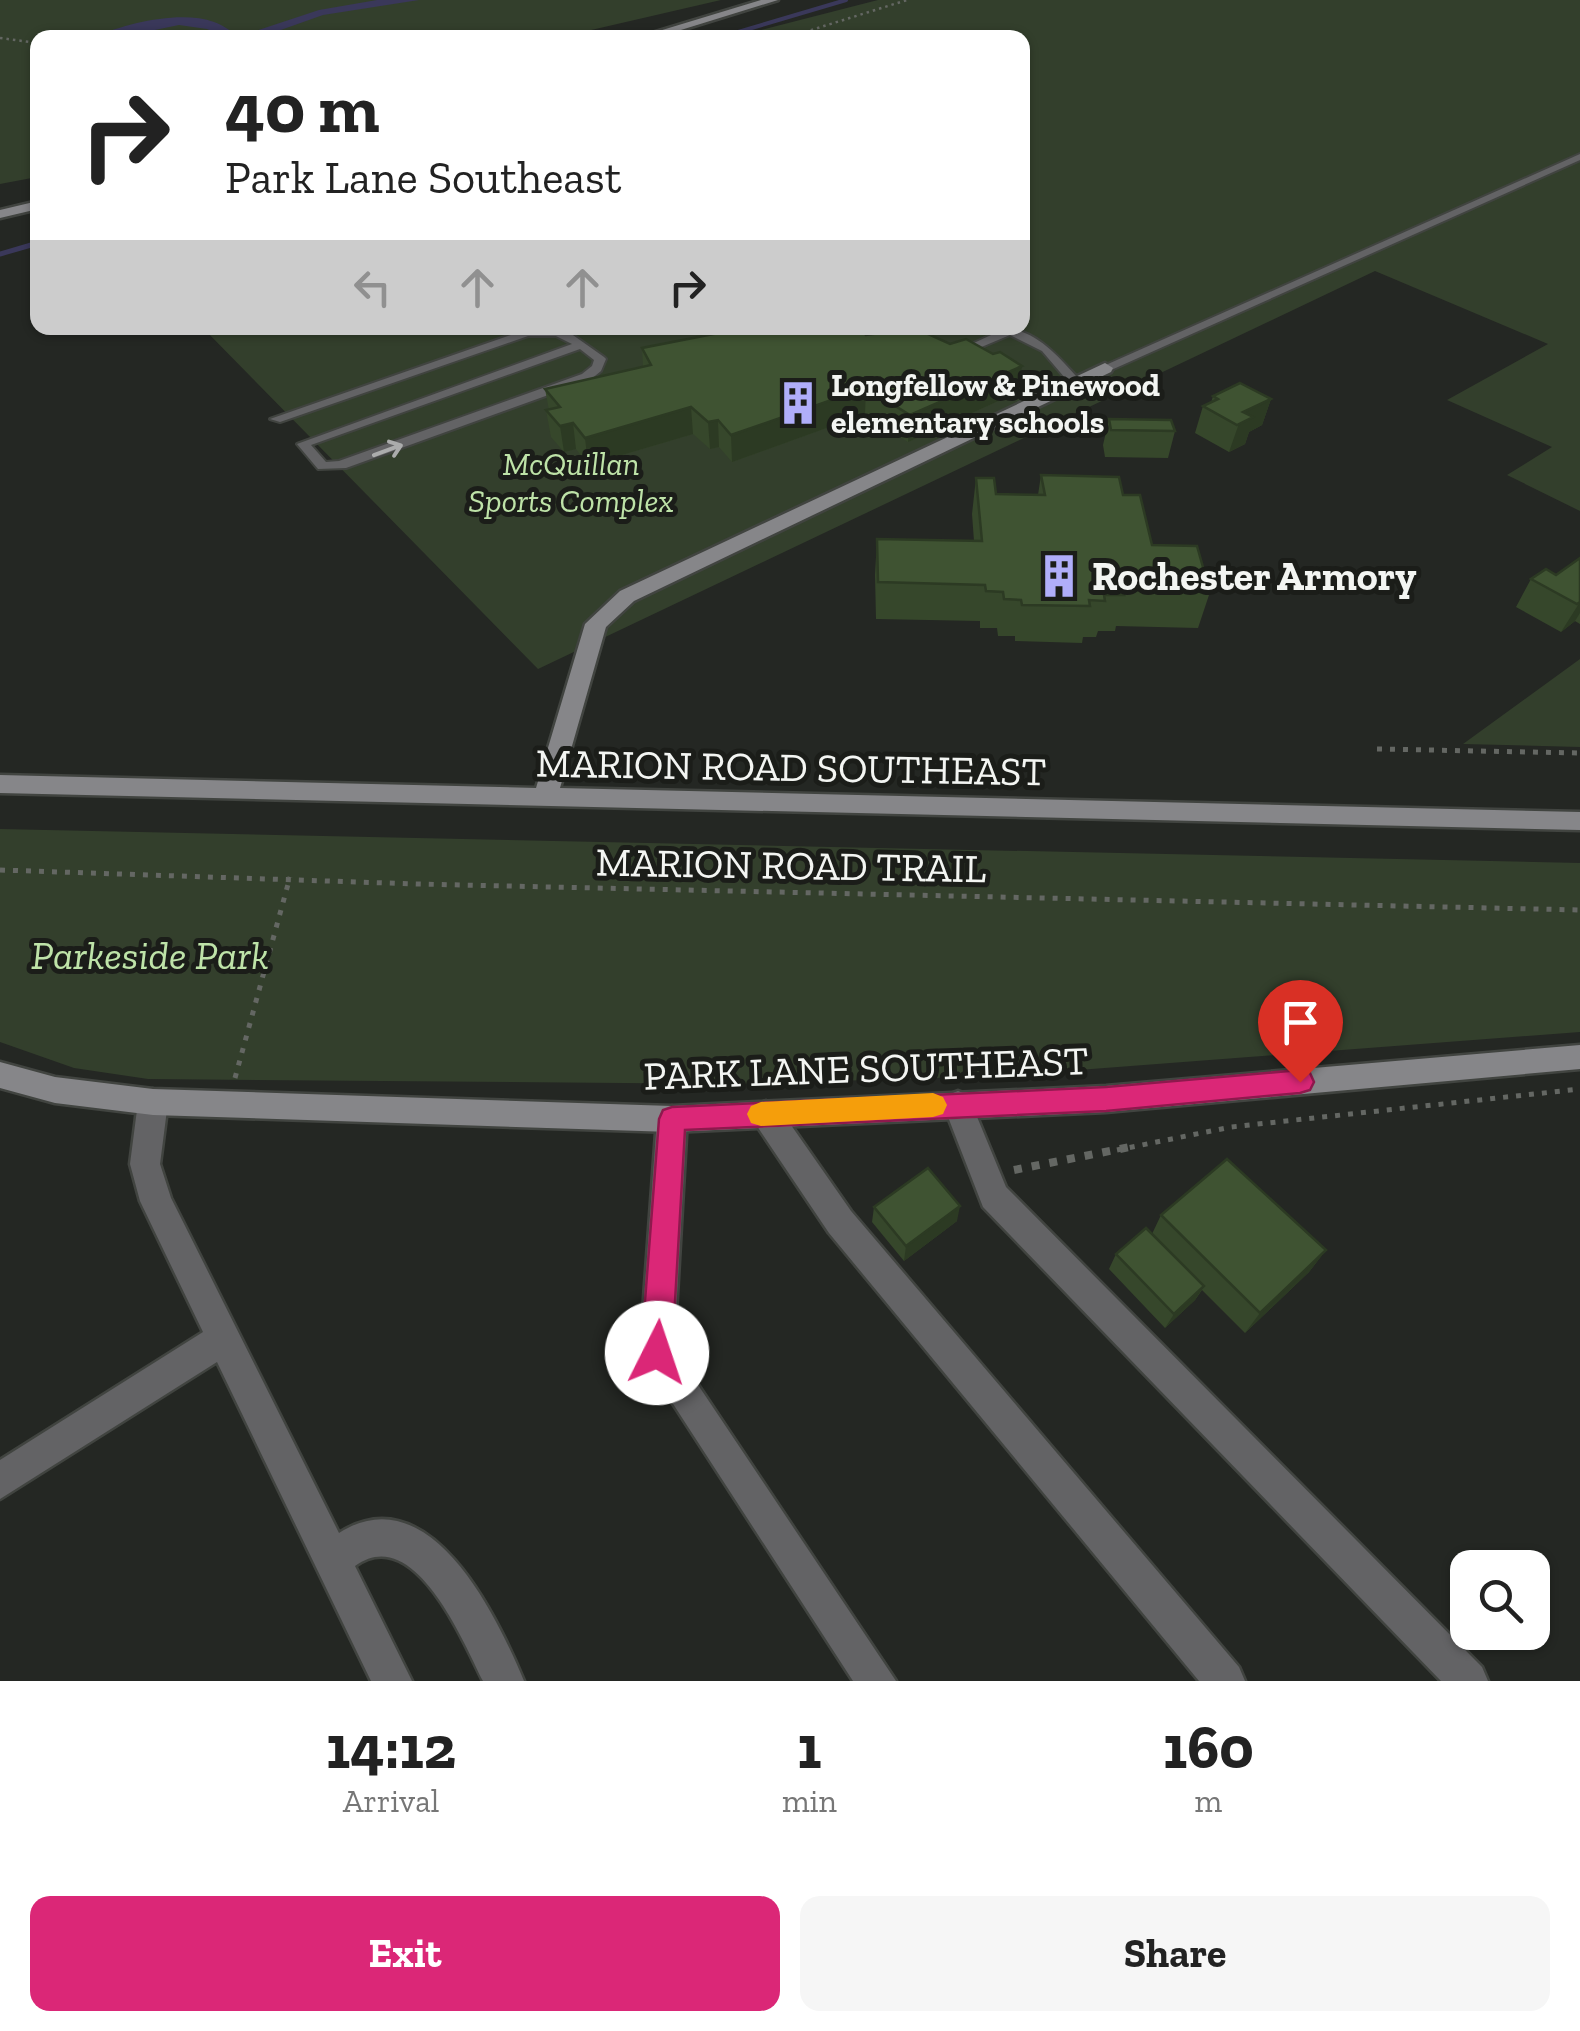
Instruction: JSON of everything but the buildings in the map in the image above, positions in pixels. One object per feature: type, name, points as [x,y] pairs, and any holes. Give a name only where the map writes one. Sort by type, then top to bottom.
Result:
[{"type":"street","points":[[669,30],[772,0]]},
{"type":"street","points":[[0,214],[30,207]]},
{"type":"street","points":[[545,799],[596,624],[627,596],[1106,368]]},
{"type":"street","name":"MARION ROAD SOUTHEAST","points":[[0,784],[1580,821]]},
{"type":"street","name":"PARK LANE SOUTHEAST","points":[[0,1075],[55,1090],[152,1102],[672,1119],[1106,1099],[1580,1057]]},
{"type":"street","points":[[152,1102],[144,1164],[147,1178],[392,1681]]},
{"type":"street","points":[[958,1104],[994,1197],[1468,1681]]},
{"type":"street","points":[[766,1114],[840,1222],[1225,1681]]},
{"type":"street","points":[[672,1119],[657,1353],[876,1681]]},
{"type":"street","points":[[0,1481],[225,1337]]},
{"type":"street","points":[[334,1559],[367,1538],[394,1539],[426,1554],[447,1578],[504,1681]]},
{"type":"lane","points":[[1106,368],[1580,157]]},
{"type":"lane","points":[[1563,165],[1580,170]]},
{"type":"lane","points":[[276,419],[523,335]]},
{"type":"lane","points":[[567,335],[581,345],[600,359],[597,368],[586,377],[356,461],[323,466],[302,444],[581,345]]},
{"type":"lane","points":[[940,361],[995,335]]},
{"type":"lane","points":[[1019,335],[1046,349],[1076,382]]},
{"type":"path","points":[[812,30],[908,0]]},
{"type":"path","points":[[0,38],[30,42]]},
{"type":"path","points":[[1377,749],[1580,754]]},
{"type":"path","name":"MARION ROAD TRAIL","points":[[0,870],[417,884],[1580,910]]},
{"type":"path","points":[[228,1105],[290,877]]},
{"type":"path","points":[[982,1170],[1046,1165],[1231,1127],[1580,1089]]},
{"type":"green space","points":[[0,0],[721,0],[591,30],[30,30],[30,178],[0,184]]},
{"type":"green space","name":"McQuillan Sports Complex","points":[[878,0],[1580,0],[1580,511],[1507,475],[1552,447],[1447,400],[1548,344],[1375,271],[538,669],[210,335],[1030,335],[1030,30],[761,30]]},
{"type":"green space","points":[[1580,659],[1580,747],[1463,744]]},
{"type":"green space","name":"Parkeside Park","points":[[0,829],[1580,863],[1580,1032],[998,1076],[737,1084],[148,1079],[74,1068],[0,1042]]},
{"type":"shaded area","points":[[377,0],[419,0],[323,15],[281,30],[258,30],[319,10]]},
{"type":"shaded area","points":[[170,18],[214,22],[229,30],[179,25],[155,30],[114,30]]},
{"type":"waterway","points":[[745,30],[846,0]]},
{"type":"waterway","points":[[0,254],[30,245]]},
{"type":"slow traffic","points":[[761,1114],[933,1105]]},
{"type":"place","name":"Longfellow & Pinewood elementary schools","points":[[798,403]]},
{"type":"place","name":"Rochester Armory","points":[[1059,576]]},
{"type":"route","points":[[657,1353],[672,1119],[1106,1099],[1300,1082]]}]
